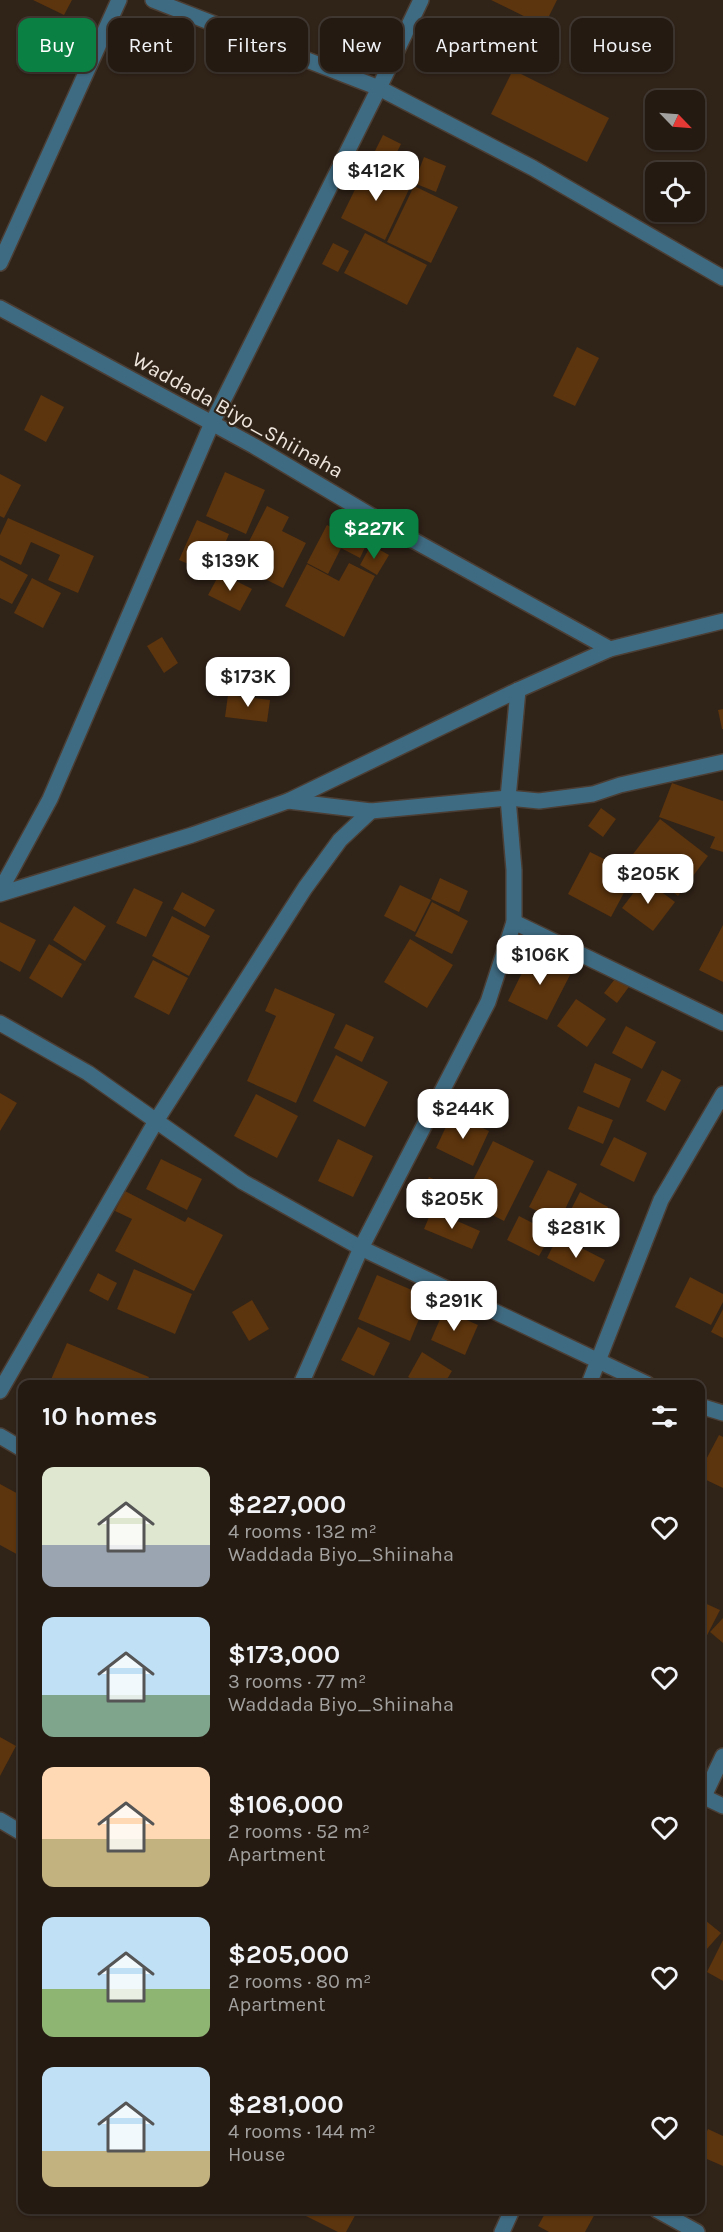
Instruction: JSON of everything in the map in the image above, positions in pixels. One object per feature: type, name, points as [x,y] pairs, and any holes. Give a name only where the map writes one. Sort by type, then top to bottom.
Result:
[{"type":"street","points":[[0,263],[119,0]]},
{"type":"street","points":[[153,0],[379,88],[533,168],[723,278]]},
{"type":"street","points":[[0,892],[50,799],[212,423],[421,0]]},
{"type":"street","name":"Waddada Biyo_Shiinaha","points":[[0,308],[212,423],[402,534],[610,649]]},
{"type":"street","points":[[0,892],[192,834],[288,801],[518,690],[610,649],[723,621]]},
{"type":"street","points":[[303,1380],[361,1248],[488,1002],[514,922],[514,870],[508,798],[518,690]]},
{"type":"street","points":[[288,801],[370,811],[508,798],[539,801],[593,794],[620,785],[723,762]]},
{"type":"street","points":[[0,1391],[156,1121],[305,888],[340,840],[370,811]]},
{"type":"street","points":[[514,922],[723,1023]]},
{"type":"street","points":[[0,1023],[88,1072],[243,1182],[361,1248],[638,1380]]},
{"type":"street","points":[[591,1380],[661,1200],[723,1094]]},
{"type":"street","points":[[705,1408],[723,1413]]},
{"type":"street","points":[[0,1436],[18,1447]]},
{"type":"street","points":[[705,1789],[723,1756]]},
{"type":"street","points":[[705,1797],[723,1806]]},
{"type":"street","points":[[0,1820],[18,1831]]},
{"type":"street","points":[[502,2232],[510,2214]]},
{"type":"street","points":[[664,2214],[697,2232]]},
{"type":"building","points":[[33,0],[72,0],[64,15]]},
{"type":"building","points":[[491,0],[557,0],[548,18],[528,18]]},
{"type":"building","points":[[512,72],[517,72],[609,118],[587,162],[491,114]]},
{"type":"building","points":[[383,135],[401,144],[387,172],[369,163]]},
{"type":"building","points":[[424,157],[446,166],[436,192],[414,183]]},
{"type":"building","points":[[368,163],[411,185],[385,240],[341,218]]},
{"type":"building","points":[[414,186],[458,207],[431,263],[387,242]]},
{"type":"building","points":[[365,233],[427,265],[407,305],[344,273]]},
{"type":"building","points":[[333,243],[349,251],[338,272],[322,264]]},
{"type":"building","points":[[577,347],[599,358],[575,406],[553,396]]},
{"type":"building","points":[[41,395],[64,407],[46,442],[24,430]]},
{"type":"building","points":[[225,472],[265,490],[246,534],[206,516]]},
{"type":"building","points":[[0,474],[21,485],[4,518],[0,516]]},
{"type":"building","points":[[267,506],[289,517],[282,531],[306,543],[283,588],[237,565]]},
{"type":"building","points":[[8,518],[94,556],[78,593],[48,580],[60,555],[31,542],[21,565],[0,555],[0,535]]},
{"type":"building","points":[[197,520],[229,534],[212,574],[179,560]]},
{"type":"building","points":[[327,525],[366,545],[360,558],[341,548],[328,574],[307,563]]},
{"type":"building","points":[[371,545],[389,555],[377,575],[360,565]]},
{"type":"building","points":[[0,560],[28,575],[12,604],[0,598]]},
{"type":"building","points":[[349,563],[375,576],[344,637],[285,606],[307,564],[339,581]]},
{"type":"building","points":[[220,573],[252,589],[240,611],[208,595]]},
{"type":"building","points":[[32,578],[61,593],[43,628],[14,613]]},
{"type":"building","points":[[162,637],[178,663],[164,673],[147,646]]},
{"type":"building","points":[[228,695],[270,700],[267,722],[225,717]]},
{"type":"building","points":[[723,709],[723,729],[722,729],[718,710]]},
{"type":"building","points":[[672,783],[723,801],[723,852],[710,848],[715,837],[659,817]]},
{"type":"building","points":[[601,808],[616,819],[603,837],[588,826]]},
{"type":"building","points":[[660,819],[708,856],[678,896],[630,858]]},
{"type":"building","points":[[590,852],[634,874],[611,917],[568,894]]},
{"type":"building","points":[[440,878],[468,891],[459,912],[431,899]]},
{"type":"building","points":[[644,879],[675,902],[653,931],[622,908]]},
{"type":"building","points":[[400,885],[431,900],[415,932],[384,916]]},
{"type":"building","points":[[134,888],[163,902],[146,937],[116,923]]},
{"type":"building","points":[[182,892],[215,910],[205,927],[173,909]]},
{"type":"building","points":[[432,902],[468,921],[452,954],[415,936]]},
{"type":"building","points":[[74,906],[106,926],[85,961],[53,940]]},
{"type":"building","points":[[172,916],[210,936],[189,976],[152,956]]},
{"type":"building","points":[[0,922],[36,940],[20,972],[0,961]]},
{"type":"building","points":[[723,925],[723,982],[699,970]]},
{"type":"building","points":[[410,939],[453,965],[427,1008],[384,982]]},
{"type":"building","points":[[49,944],[82,964],[62,998],[29,978]]},
{"type":"building","points":[[533,951],[572,971],[547,1020],[508,1001]]},
{"type":"building","points":[[153,960],[188,978],[169,1015],[134,997]]},
{"type":"building","points":[[618,975],[631,984],[617,1003],[604,993]]},
{"type":"building","points":[[275,988],[335,1014],[296,1103],[247,1081],[276,1016],[265,1011]]},
{"type":"building","points":[[576,999],[606,1019],[587,1047],[557,1026]]},
{"type":"building","points":[[346,1024],[374,1037],[362,1062],[334,1048]]},
{"type":"building","points":[[626,1026],[656,1042],[642,1069],[612,1053]]},
{"type":"building","points":[[336,1055],[388,1082],[365,1127],[313,1101]]},
{"type":"building","points":[[595,1063],[631,1079],[619,1108],[583,1092]]},
{"type":"building","points":[[662,1070],[681,1080],[665,1111],[646,1101]]},
{"type":"building","points":[[0,1093],[17,1103],[0,1131]]},
{"type":"building","points":[[256,1094],[298,1116],[277,1158],[234,1136]]},
{"type":"building","points":[[578,1106],[613,1120],[603,1144],[568,1129]]},
{"type":"building","points":[[452,1114],[489,1131],[473,1166],[436,1148]]},
{"type":"building","points":[[614,1137],[647,1153],[634,1182],[600,1165]]},
{"type":"building","points":[[338,1139],[373,1156],[353,1197],[318,1181]]},
{"type":"building","points":[[493,1141],[534,1161],[504,1221],[463,1200]]},
{"type":"building","points":[[161,1159],[202,1179],[187,1210],[146,1189]]},
{"type":"building","points":[[548,1170],[577,1184],[559,1222],[529,1207]]},
{"type":"building","points":[[429,1177],[462,1192],[450,1216],[418,1200]]},
{"type":"building","points":[[125,1191],[185,1222],[188,1217],[223,1235],[194,1291],[115,1251],[132,1219],[115,1211]]},
{"type":"building","points":[[580,1192],[608,1207],[591,1242],[562,1227]]},
{"type":"building","points":[[432,1210],[480,1231],[472,1249],[424,1229]]},
{"type":"building","points":[[519,1216],[552,1233],[539,1256],[507,1240]]},
{"type":"building","points":[[558,1236],[605,1260],[594,1282],[547,1258]]},
{"type":"building","points":[[134,1269],[192,1294],[175,1334],[117,1309]]},
{"type":"building","points":[[98,1273],[117,1283],[108,1301],[89,1291]]},
{"type":"building","points":[[377,1275],[428,1297],[410,1341],[358,1319]]},
{"type":"building","points":[[690,1277],[723,1294],[723,1302],[711,1325],[675,1307]]},
{"type":"building","points":[[252,1300],[269,1329],[249,1341],[232,1312]]},
{"type":"building","points":[[723,1309],[723,1338],[711,1332]]},
{"type":"building","points":[[444,1310],[478,1325],[465,1355],[431,1340]]},
{"type":"building","points":[[358,1327],[390,1343],[374,1376],[341,1360]]},
{"type":"building","points":[[67,1343],[149,1377],[148,1380],[51,1380]]},
{"type":"building","points":[[422,1352],[452,1371],[446,1380],[413,1380],[408,1377]]},
{"type":"building","points":[[719,1435],[723,1437],[723,1488],[705,1479],[705,1462]]},
{"type":"building","points":[[0,1484],[18,1494],[18,1555],[0,1545]]},
{"type":"building","points":[[705,1603],[720,1610],[705,1639]]},
{"type":"building","points":[[723,1618],[723,1643],[710,1632]]},
{"type":"building","points":[[0,1737],[16,1746],[0,1776]]},
{"type":"building","points":[[705,1920],[721,1933],[705,1949]]},
{"type":"building","points":[[723,1940],[723,1981],[707,1972]]},
{"type":"building","points":[[708,2129],[723,2136],[723,2166],[705,2158],[705,2136]]},
{"type":"building","points":[[302,2214],[356,2214],[346,2232],[338,2232]]},
{"type":"building","points":[[545,2214],[595,2214],[585,2232],[549,2232],[538,2226]]}]
